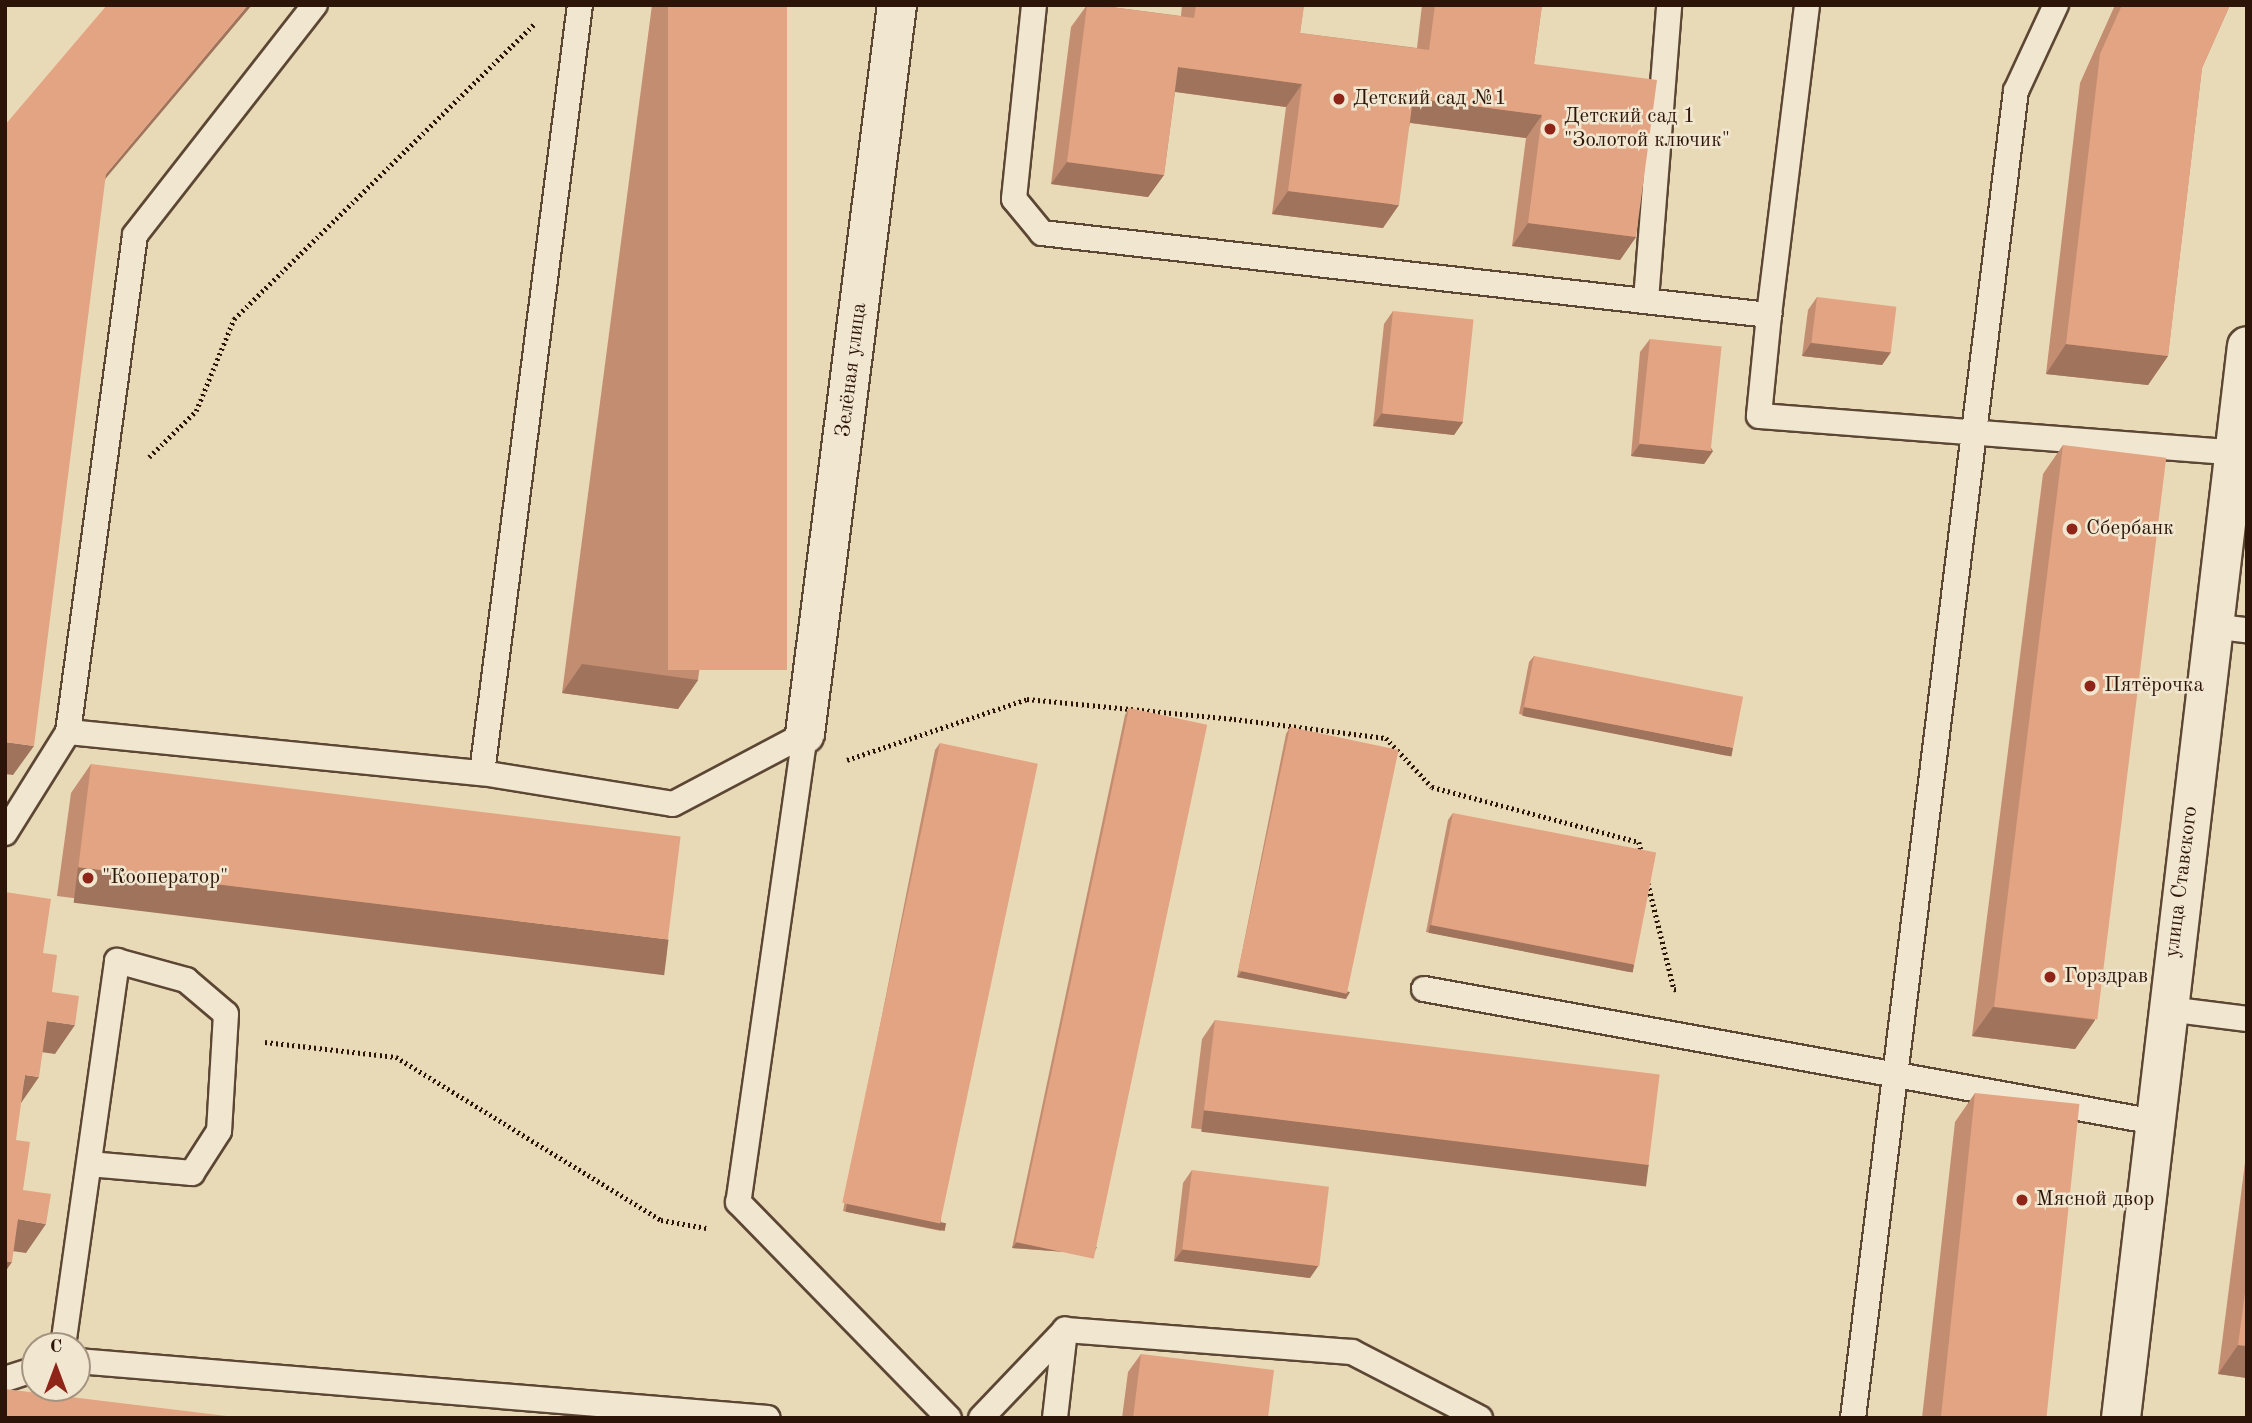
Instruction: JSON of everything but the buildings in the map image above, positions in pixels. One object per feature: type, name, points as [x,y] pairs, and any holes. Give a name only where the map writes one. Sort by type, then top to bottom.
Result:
[{"type":"street","name":"Зелёная улица","points":[[805,734],[897,5]]},
{"type":"street","name":"улица Ставского","points":[[2121,1418],[2168,1009],[2229,628],[2232,452],[2247,346]]},
{"type":"lane","points":[[5,833],[68,732],[135,235],[315,5]]},
{"type":"lane","points":[[482,773],[580,5]]},
{"type":"lane","points":[[1034,5],[1014,199],[1042,233],[1769,315]]},
{"type":"lane","points":[[1646,300],[1669,5]]},
{"type":"lane","points":[[1807,5],[1759,416],[2232,452]]},
{"type":"lane","points":[[1853,1418],[1892,1074],[2016,91],[2056,5]]},
{"type":"lane","points":[[68,732],[482,773],[673,804],[805,734]]},
{"type":"lane","points":[[805,734],[738,1202],[949,1418]]},
{"type":"lane","points":[[65,1332],[117,961],[186,980],[226,1014],[219,1131],[192,1173],[89,1164]]},
{"type":"lane","points":[[1424,989],[2155,1122]]},
{"type":"lane","points":[[2168,1009],[2247,1019]]},
{"type":"lane","points":[[981,1418],[1065,1330]]},
{"type":"lane","points":[[1055,1418],[1065,1330]]},
{"type":"lane","points":[[1065,1330],[1352,1352],[1480,1418]]},
{"type":"lane","points":[[91,1363],[768,1418]]},
{"type":"path","points":[[147,459],[196,411],[234,318],[544,15]]},
{"type":"path","points":[[799,776],[1027,699],[1387,738],[1432,787],[1639,842],[1674,989],[1686,992]]},
{"type":"path","points":[[224,1038],[396,1057],[660,1220],[775,1241]]},
{"type":"place","name":"Детский сад №1","points":[[1339,99]]},
{"type":"place","name":"Детский сад 1 \"Золотой ключик\"","points":[[1550,129]]},
{"type":"place","name":"Сбербанк","points":[[2072,529]]},
{"type":"place","name":"Пятёрочка","points":[[2090,686]]},
{"type":"place","name":"\"Кооператор\"","points":[[88,878]]},
{"type":"place","name":"Горздрав","points":[[2050,977]]},
{"type":"place","name":"Мясной двор","points":[[2022,1200]]}]
